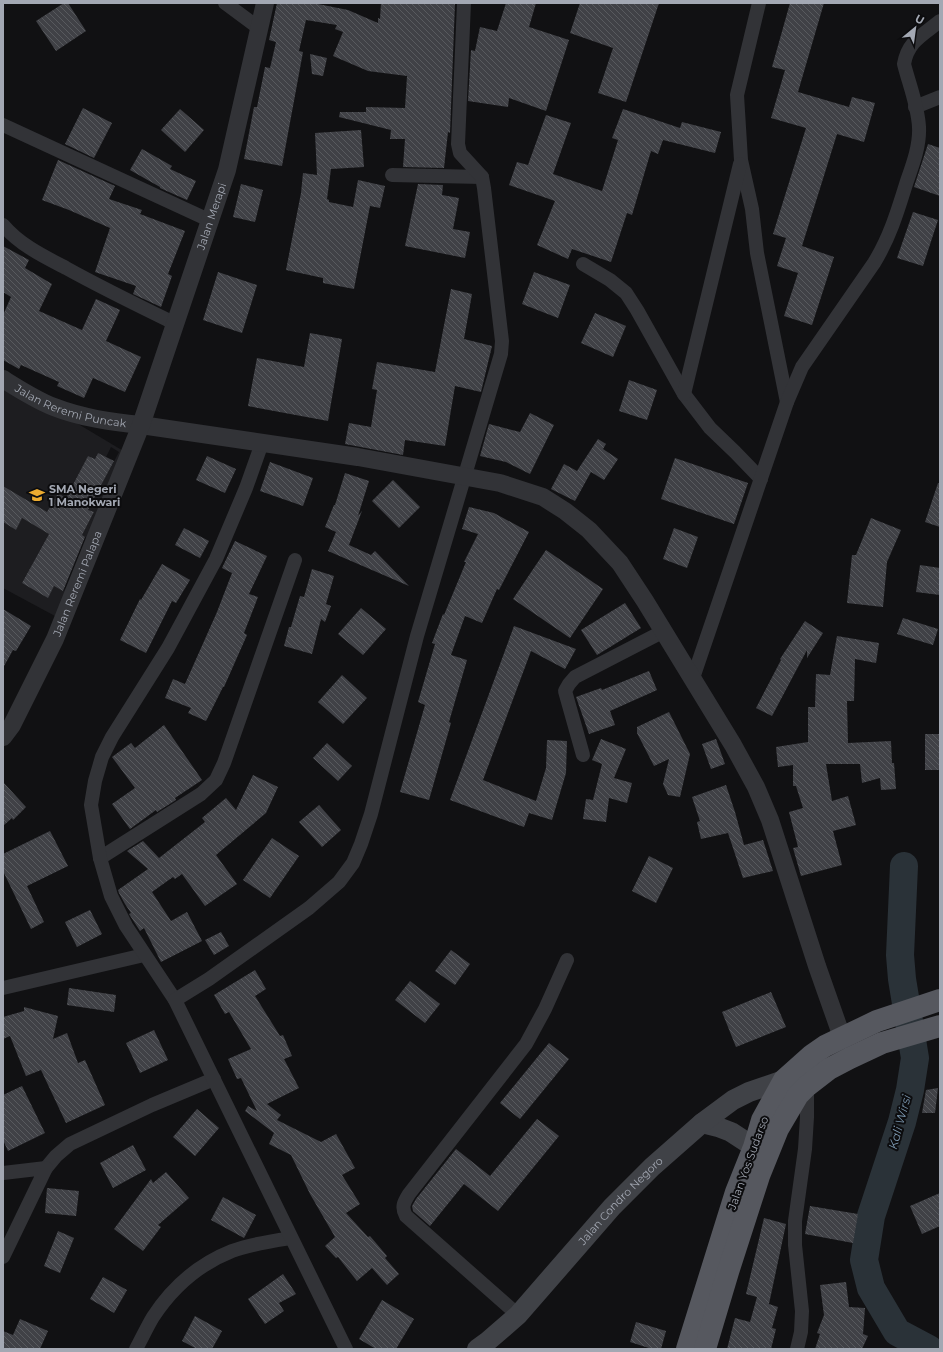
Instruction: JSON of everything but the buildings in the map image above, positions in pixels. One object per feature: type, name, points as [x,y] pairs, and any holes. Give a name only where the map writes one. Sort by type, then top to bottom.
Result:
[{"type":"highway","name":"Jalan Yos Sudarso","points":[[687,1349],[736,1192],[754,1147],[762,1120],[784,1080],[812,1055],[842,1038],[877,1021],[934,1002]]},
{"type":"highway","name":"Jalan Yos Sudarso","points":[[705,1349],[759,1176],[778,1129],[798,1095],[829,1069],[882,1043],[938,1027]]},
{"type":"main road","name":"Jalan Condro Negoro","points":[[477,1349],[518,1315],[612,1207],[652,1167],[702,1123],[733,1100],[764,1086],[784,1080]]},
{"type":"main road","points":[[702,1123],[731,1132],[754,1147]]},
{"type":"street","points":[[225,3],[260,29]]},
{"type":"street","name":"Jalan Merapi","points":[[141,425],[227,170],[265,3]]},
{"type":"street","points":[[175,1000],[209,979],[309,908],[339,882],[352,863],[361,844],[371,814],[417,636],[502,354],[502,341],[482,177],[460,153],[458,144],[464,3]]},
{"type":"street","points":[[759,3],[737,95],[741,160],[752,209],[757,253],[786,402]]},
{"type":"street","points":[[693,678],[786,402],[802,367],[884,247],[894,223],[918,144],[919,128],[904,64],[910,46],[940,21]]},
{"type":"street","points":[[915,107],[940,97]]},
{"type":"street","points":[[3,125],[210,221]]},
{"type":"street","points":[[684,394],[741,160]]},
{"type":"street","points":[[392,175],[482,177]]},
{"type":"street","points":[[3,225],[28,247],[95,285],[176,324]]},
{"type":"street","points":[[583,264],[610,280],[626,293],[684,394],[710,428],[761,479]]},
{"type":"street","name":"Jalan Reremi Puncak","points":[[3,379],[54,407],[83,416],[116,423],[141,425],[358,457],[466,476],[500,483],[543,497],[566,511],[589,530],[620,563],[693,678],[733,745],[759,793],[784,860],[817,966],[842,1038]]},
{"type":"street","name":"Jalan Reremi Palapa","points":[[3,737],[12,724],[55,638],[141,425]]},
{"type":"street","points":[[262,444],[246,488],[216,560],[168,648],[112,737],[102,757],[95,781],[91,805],[100,858],[111,896],[126,926],[175,1000],[346,1349]]},
{"type":"street","points":[[100,858],[201,794],[216,780],[224,763],[295,560]]},
{"type":"street","points":[[583,755],[565,692],[569,684],[575,677],[664,631]]},
{"type":"street","points":[[3,988],[144,955]]},
{"type":"street","points":[[518,1315],[406,1216],[403,1207],[409,1194],[526,1044],[545,1009],[566,960]]},
{"type":"street","points":[[3,1257],[46,1168],[56,1156],[70,1144],[152,1105],[214,1079]]},
{"type":"street","points":[[797,1349],[801,1332],[802,1311],[795,1245],[795,1221],[805,1149],[807,1086]]},
{"type":"street","points":[[3,1173],[46,1168]]},
{"type":"street","points":[[136,1349],[153,1317],[172,1292],[186,1278],[201,1267],[232,1251],[291,1238]]},
{"type":"shaded area","name":"SMA Negeri 1 Manokwari","points":[[3,379],[125,452],[93,539],[55,616],[3,588],[3,522],[16,530],[22,518],[46,532],[53,521],[30,508],[32,503],[3,486]],"holes":[[[111,447],[119,452],[88,510],[94,513],[86,527],[50,508],[58,493],[66,498],[88,456],[95,459],[98,453],[106,457]],[[56,521],[92,541],[64,591],[54,586],[48,597],[22,583]]]},
{"type":"waterway","name":"Kali Wirsi","points":[[904,866],[900,955],[902,979],[915,1058],[910,1090],[902,1122],[871,1216],[864,1260],[871,1288],[897,1332],[929,1349]]},
{"type":"place","name":"SMA Negeri 1 Manokwari","points":[[37,495]]}]
